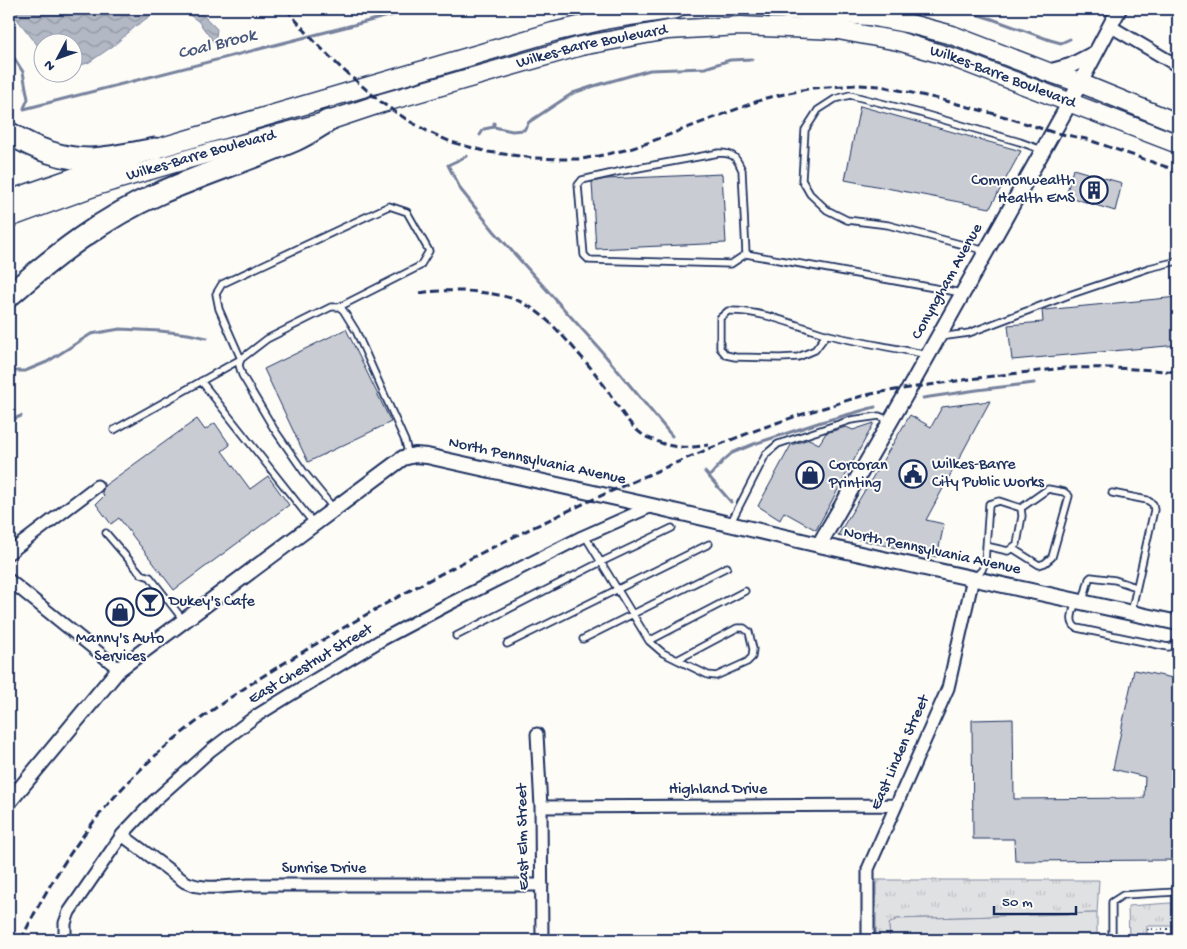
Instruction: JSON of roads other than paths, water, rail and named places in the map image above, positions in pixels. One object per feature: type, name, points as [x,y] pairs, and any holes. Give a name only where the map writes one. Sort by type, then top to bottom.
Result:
[{"type":"highway","points":[[9,296],[40,268],[69,246],[130,208],[159,194],[297,139],[328,121]]},
{"type":"highway","points":[[9,133],[43,150],[74,158],[110,157],[155,149]]},
{"type":"main road","name":"Wilkes-Barre Boulevard","points":[[9,200],[155,149],[553,32],[609,19],[676,9]]},
{"type":"main road","name":"Wilkes-Barre Boulevard","points":[[774,9],[869,16],[952,34],[1178,123]]},
{"type":"main road","name":"Wilkes-Barre Boulevard","points":[[9,218],[99,185],[328,121],[392,100],[581,46],[668,30],[740,26],[838,30],[898,41],[954,58],[1178,144]]},
{"type":"street","name":"Conyngham Avenue","points":[[819,545],[891,421],[1070,102],[1119,9]]},
{"type":"street","points":[[1110,26],[1178,66]]},
{"type":"street","points":[[1048,72],[1070,66],[1095,53]]},
{"type":"street","points":[[9,802],[119,669],[403,458],[409,456]]},
{"type":"street","name":"North Pennsylvania Avenue","points":[[409,456],[427,456],[819,545],[1178,623]]},
{"type":"street","points":[[9,553],[97,486]]},
{"type":"street","name":"East Chestnut Street","points":[[65,940],[65,923],[69,912],[122,835],[154,801],[211,750],[256,716],[383,640],[451,603],[584,536],[652,506]]},
{"type":"street","name":"East Linden Street","points":[[868,940],[868,869],[948,688],[974,578]]},
{"type":"street","points":[[9,580],[119,669]]},
{"type":"street","name":"East Elm Street","points":[[537,734],[542,940]]},
{"type":"street","name":"Highland Drive","points":[[540,807],[896,805]]},
{"type":"street","name":"Sunrise Drive","points":[[122,835],[186,882],[204,888],[248,885],[542,885]]},
{"type":"lane","points":[[986,251],[888,225],[847,220],[827,210],[810,194],[802,180],[805,130],[818,110],[835,99],[850,95],[920,113],[1042,150]]},
{"type":"lane","points":[[746,254],[742,170],[737,159],[729,153],[719,153],[622,171],[582,180],[578,185],[584,255],[589,260],[731,264],[746,254],[962,293]]},
{"type":"lane","points":[[114,430],[241,359],[267,339],[331,307],[339,307],[420,266],[429,250],[407,212],[389,206],[222,284],[216,294],[219,309],[241,359],[239,365],[242,375],[274,429],[304,472],[334,509]]},
{"type":"lane","points":[[937,337],[969,333],[1113,280],[1149,268],[1178,262]]},
{"type":"lane","points":[[339,307],[343,310],[356,331],[409,456]]},
{"type":"lane","points":[[827,334],[815,350],[798,357],[735,357],[726,355],[720,348],[720,318],[728,311],[736,310],[768,316],[827,334],[927,355]]},
{"type":"lane","points":[[201,381],[314,524]]},
{"type":"lane","points":[[730,524],[766,454],[778,444],[851,420],[879,416],[891,421]]},
{"type":"lane","points":[[1012,548],[1039,564],[1045,564],[1052,557],[1069,496],[1064,492],[1048,489],[1021,508]]},
{"type":"lane","points":[[1112,494],[1147,500],[1153,504],[1154,510],[1131,613]]},
{"type":"lane","points":[[974,578],[984,567],[989,504],[999,501],[1021,508]]},
{"type":"lane","points":[[986,546],[1008,551],[1017,544],[1022,516],[1021,508]]},
{"type":"lane","points":[[456,636],[672,528]]},
{"type":"lane","points":[[106,533],[141,574],[150,577],[184,621]]},
{"type":"lane","points":[[584,536],[649,641],[663,653],[677,660],[708,675],[716,676],[747,662],[752,657],[753,649],[749,632],[744,628],[737,628],[677,660]]},
{"type":"lane","points":[[507,644],[709,544]]},
{"type":"lane","points":[[583,639],[727,568]]},
{"type":"lane","points":[[1136,587],[1115,580],[1091,577],[1071,622],[1077,628],[1168,647],[1174,646],[1176,643],[1178,630]]},
{"type":"lane","points":[[649,641],[745,591]]},
{"type":"lane","points":[[1112,940],[1112,902],[1123,895],[1176,892]]},
{"type":"water","points":[[17,9],[197,9],[217,29],[215,44],[198,21],[182,10],[157,11],[113,46],[88,63],[82,65],[82,32],[32,32],[32,38],[17,19]]},
{"type":"waterway","name":"Coal Brook","points":[[24,109],[416,9]]},
{"type":"waterway","name":"Coal Brook","points":[[959,9],[1061,43],[1070,39]]},
{"type":"waterway","points":[[9,50],[23,72],[28,99],[24,108]]},
{"type":"waterway","points":[[494,127],[512,131],[524,130],[529,122],[573,93],[650,70],[705,68],[730,60],[752,59]]},
{"type":"waterway","points":[[480,135],[484,129],[494,127],[494,123]]},
{"type":"waterway","points":[[467,156],[448,165],[461,190],[494,231],[598,347],[672,436]]},
{"type":"waterway","points":[[9,371],[25,371],[47,362],[91,334],[120,329],[160,331],[207,338]]},
{"type":"waterway","points":[[923,398],[1034,383]]},
{"type":"waterway","points":[[709,477],[732,453],[821,422],[875,407]]},
{"type":"waterway","points":[[9,421],[21,416]]},
{"type":"waterway","points":[[705,472],[731,502]]},
{"type":"railway","points":[[286,9],[341,68],[382,103],[429,132],[451,142],[488,152],[534,158],[582,159],[630,149],[766,98],[812,88],[857,85],[881,86],[939,99],[1006,117],[1052,132],[1086,139],[1178,171]]},
{"type":"railway","points":[[420,293],[432,291],[478,292],[502,296],[523,303],[546,319],[572,346],[600,379],[636,430],[648,438],[676,447],[708,445]]},
{"type":"railway","points":[[21,940],[48,889],[96,818],[134,776],[174,740],[253,682],[295,656],[395,598],[517,535],[641,478],[734,439],[806,413],[864,396],[967,379],[1060,368],[1111,368],[1178,372]]},
{"type":"place","name":"Commonwealth Health EMS","points":[[1094,190]]},
{"type":"place","name":"Wilkes-Barre City Public Works","points":[[913,474]]},
{"type":"place","name":"Corcoran Printing","points":[[810,475]]},
{"type":"place","name":"Dukey's Cafe","points":[[150,602]]},
{"type":"place","name":"Manny's Auto Services","points":[[120,612]]}]
